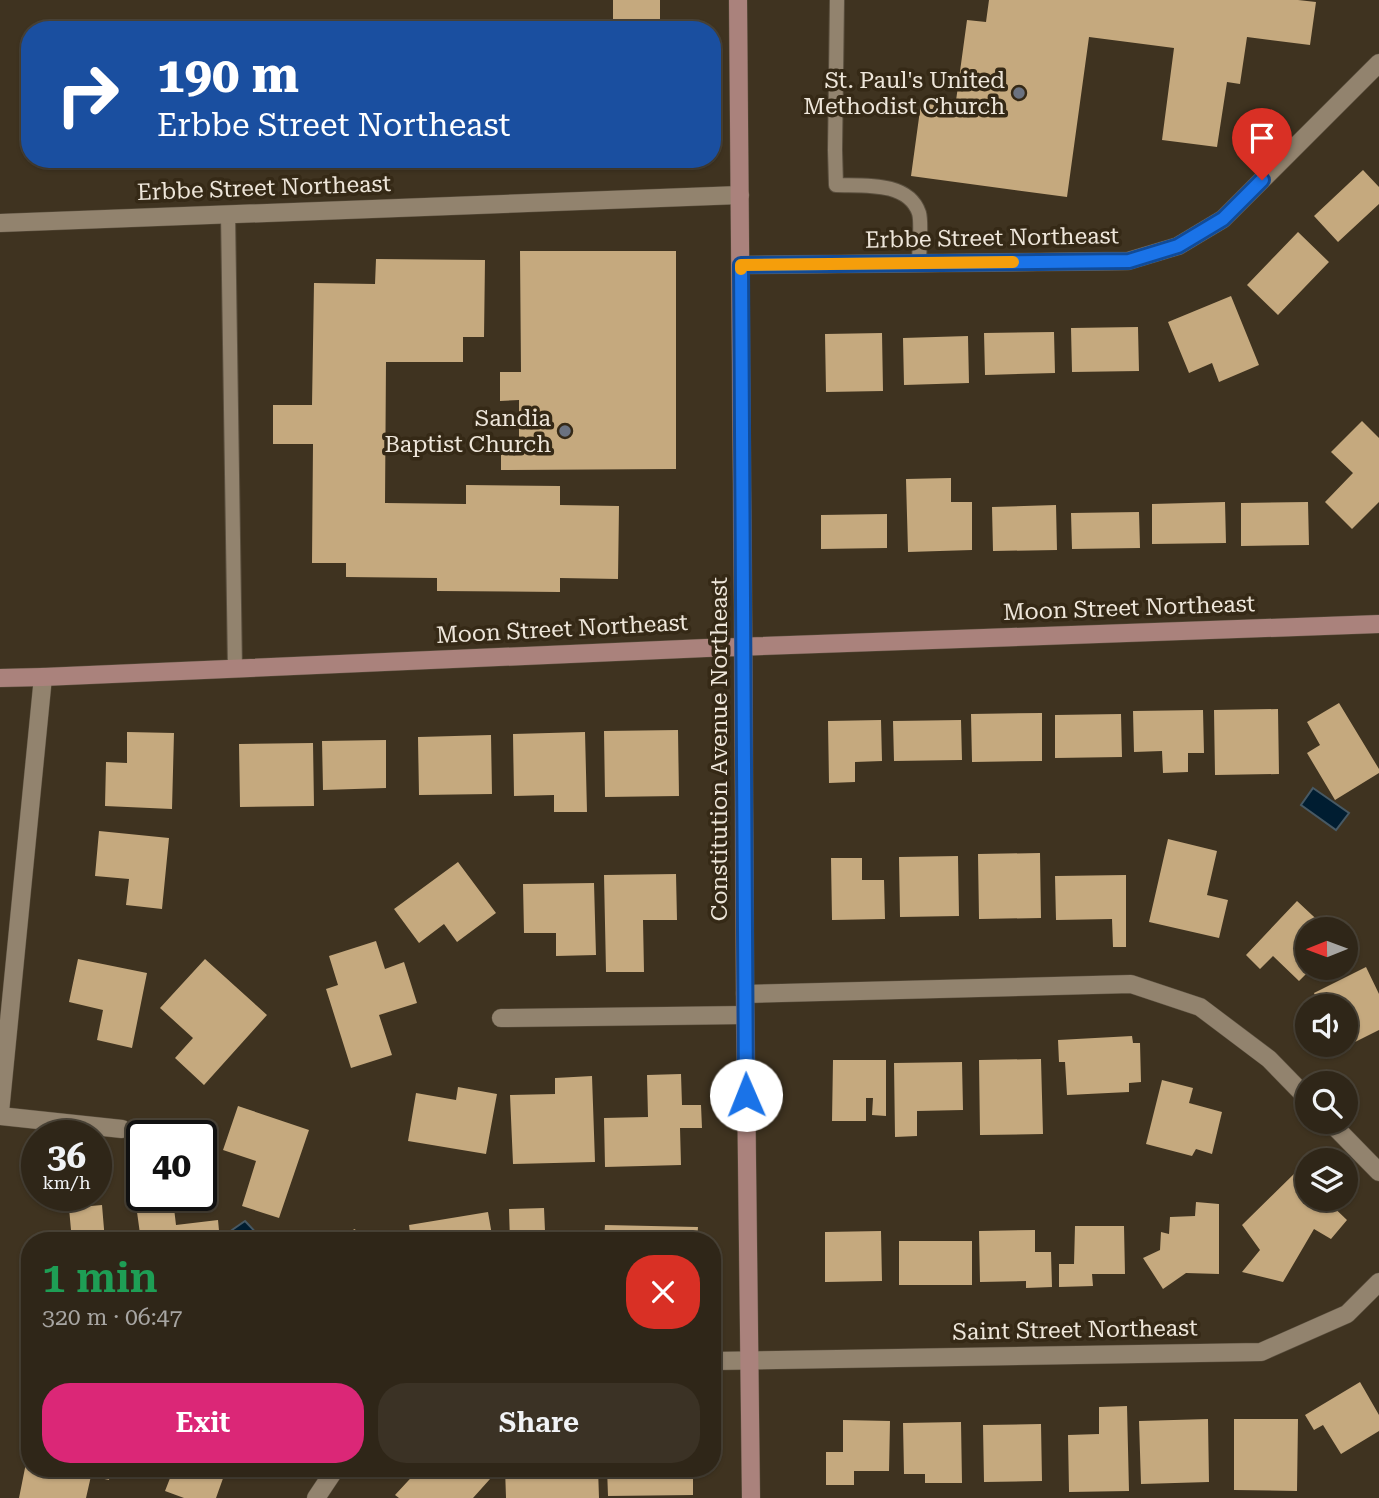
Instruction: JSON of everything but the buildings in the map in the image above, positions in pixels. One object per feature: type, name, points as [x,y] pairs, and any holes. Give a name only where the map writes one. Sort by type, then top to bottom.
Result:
[{"type":"street","name":"Constitution Avenue Northeast","points":[[738,0],[751,1498]]},
{"type":"street","name":"Erbbe Street Northeast","points":[[741,265],[1129,261],[1178,246],[1223,219],[1379,64]]},
{"type":"street","name":"Erbbe Street Northeast","points":[[0,223],[740,195]]},
{"type":"street","name":"Moon Street Northeast","points":[[0,678],[1379,624]]},
{"type":"street","points":[[43,677],[0,1114],[122,1129]]},
{"type":"street","points":[[745,994],[1131,984],[1200,1007],[1269,1059],[1295,1086]]},
{"type":"street","points":[[501,1018],[745,1015]]},
{"type":"street","points":[[1342,1134],[1379,1172]]},
{"type":"street","name":"Saint Street Northeast","points":[[721,1361],[1261,1352],[1347,1314],[1379,1282]]},
{"type":"street","points":[[316,1498],[330,1477]]},
{"type":"lane","points":[[837,0],[836,185],[889,187],[912,200],[919,215],[919,263]]},
{"type":"lane","points":[[228,214],[235,668]]},
{"type":"water","points":[[1313,788],[1349,813],[1336,830],[1301,805]]},
{"type":"water","points":[[245,1221],[255,1232],[233,1232],[232,1230]]},
{"type":"slow traffic","points":[[741,269],[741,265],[1013,262]]},
{"type":"place","name":"St. Paul's United Methodist Church","points":[[1019,93]]},
{"type":"place","name":"Sandia Baptist Church","points":[[565,431]]},
{"type":"route","points":[[746,1095],[741,265],[1129,261],[1178,246],[1223,219],[1262,180]]}]
